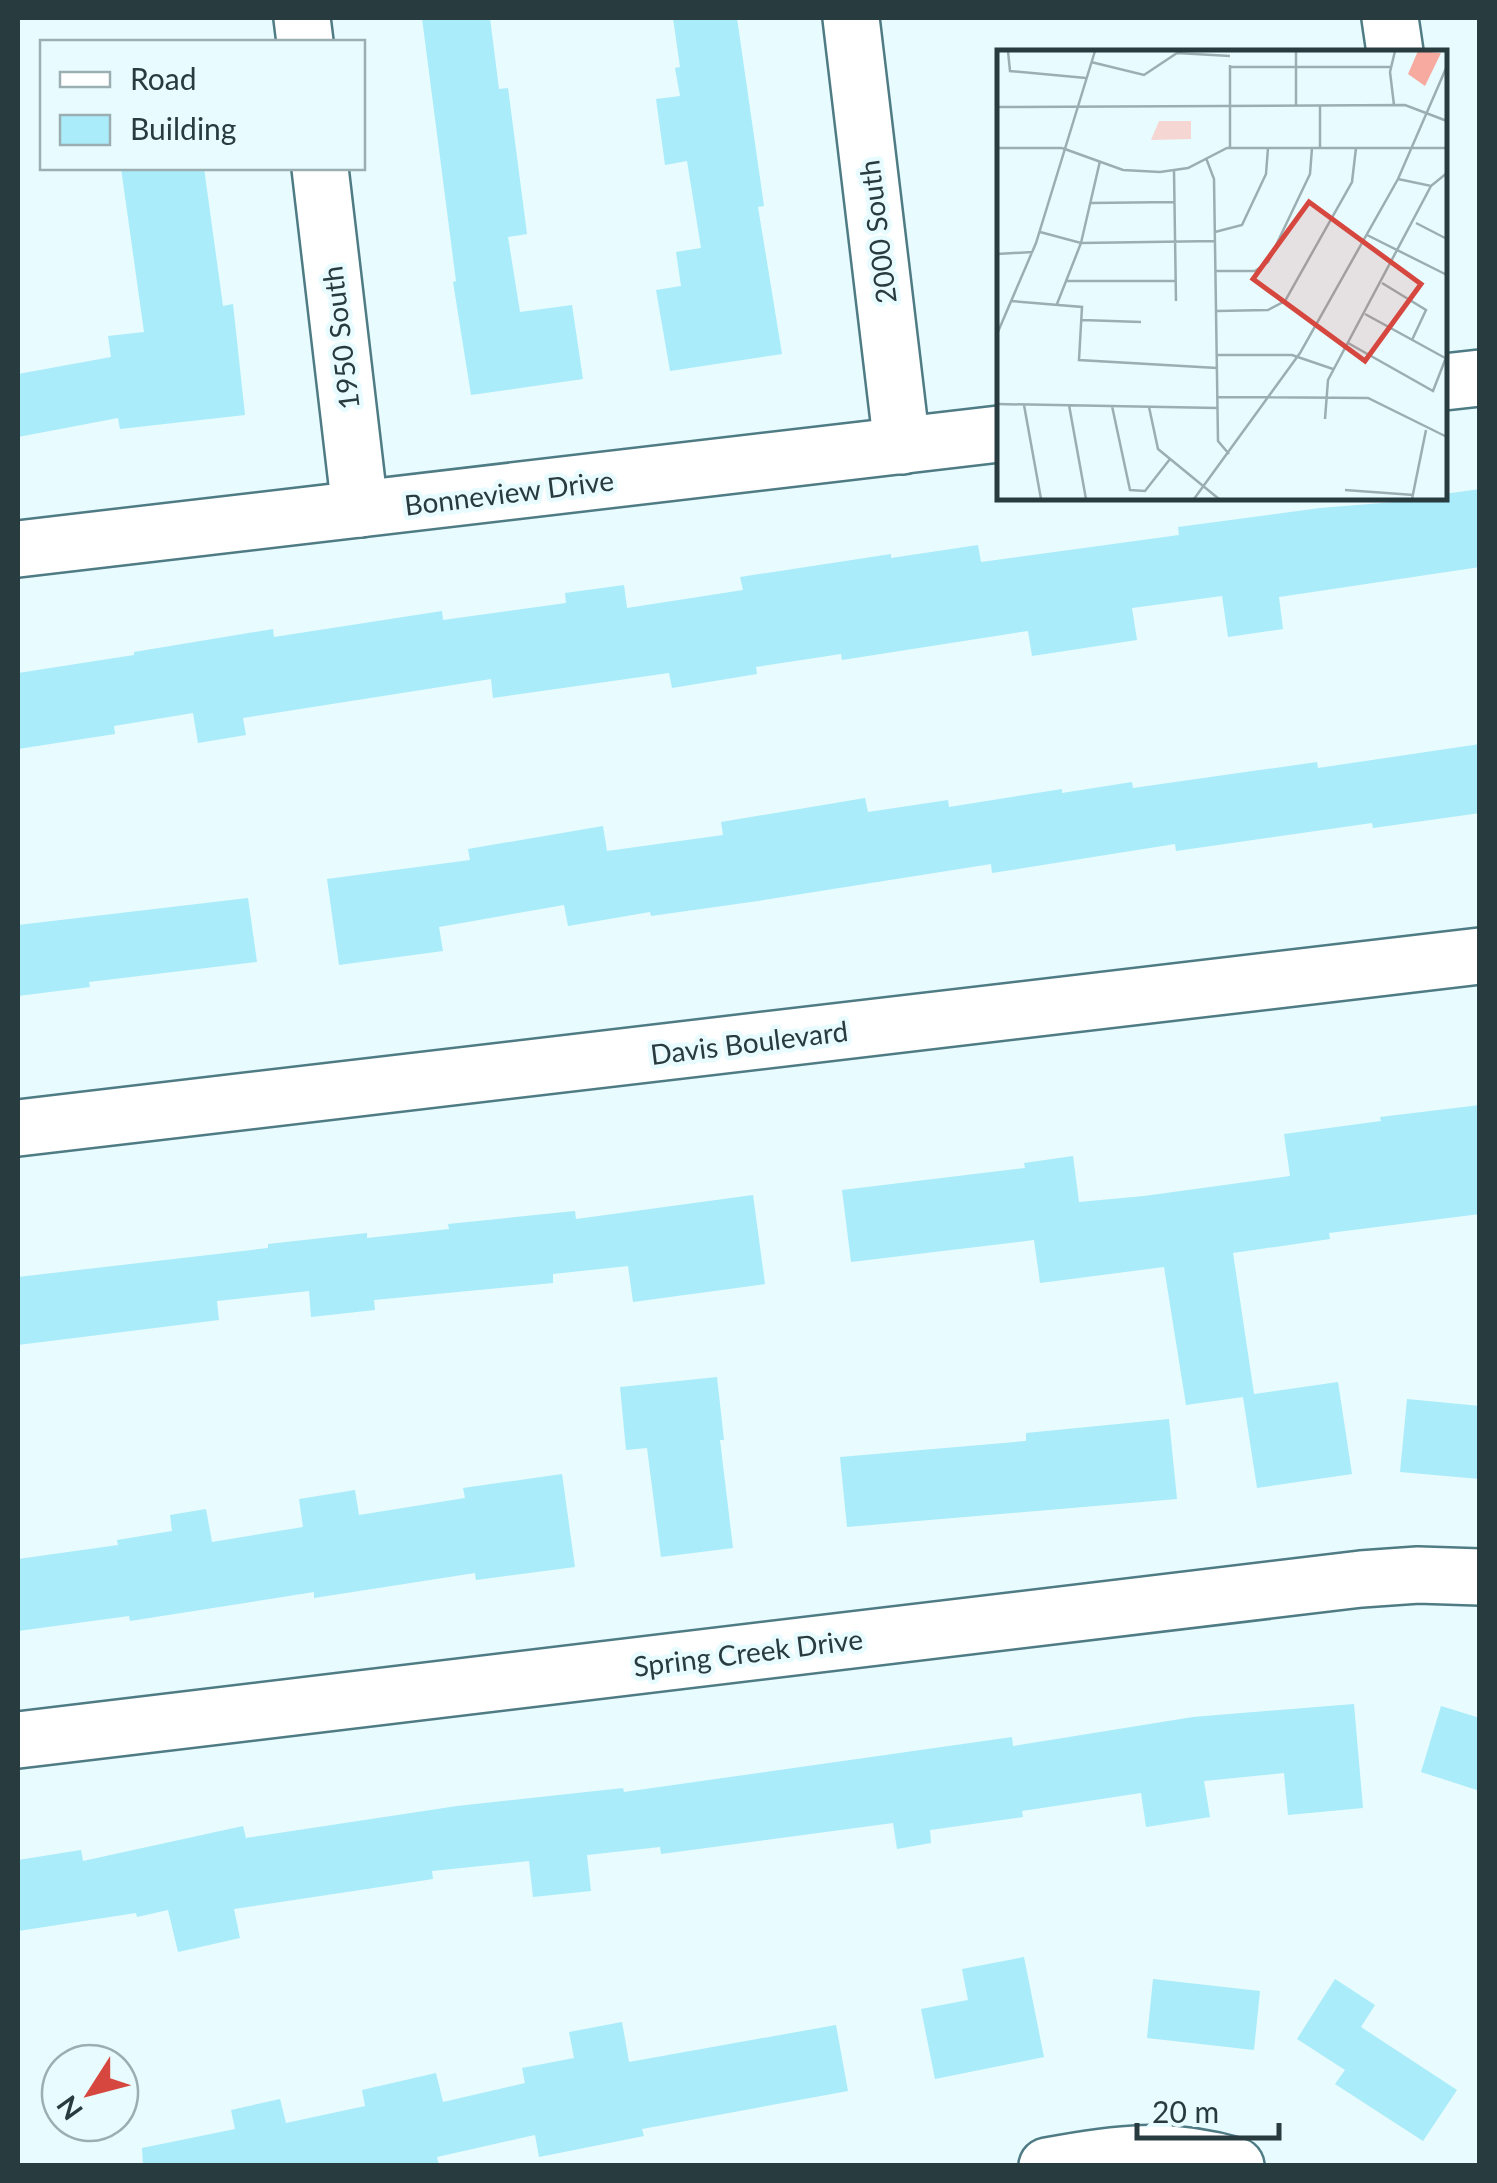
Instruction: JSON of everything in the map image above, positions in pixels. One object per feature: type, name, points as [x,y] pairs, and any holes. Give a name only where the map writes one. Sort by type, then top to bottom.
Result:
[{"type":"street","name":"2000 South","points":[[851,18],[902,446]]},
{"type":"street","points":[[1390,18],[1394,50]]},
{"type":"street","name":"1950 South","points":[[320,170],[360,509]]},
{"type":"street","points":[[1447,382],[1480,378]]},
{"type":"street","name":"Bonneview Drive","points":[[18,548],[997,434]]},
{"type":"street","name":"Davis Boulevard","points":[[18,1128],[1480,956]]},
{"type":"street","name":"Spring Creek Drive","points":[[18,1740],[1362,1579],[1418,1574],[1480,1577]]},
{"type":"street","points":[[1047,2166],[1140,2151],[1176,2153],[1236,2166]]},
{"type":"building","points":[[422,18],[490,18],[499,89],[508,88],[527,234],[508,237],[520,312],[572,305],[583,379],[471,395],[453,282],[456,281]]},
{"type":"building","points":[[673,18],[737,18],[764,206],[758,207],[782,354],[670,371],[656,290],[681,286],[676,252],[701,248],[687,161],[665,165],[656,99],[680,96]]},
{"type":"building","points":[[121,170],[204,170],[223,306],[233,304],[245,415],[120,429],[118,418],[18,437],[18,374],[111,357],[108,336],[144,332]]},
{"type":"building","points":[[1480,489],[1480,567],[1279,597],[1283,629],[1228,637],[1222,596],[1132,608],[1137,640],[1032,656],[1028,631],[842,660],[841,654],[756,667],[757,674],[672,688],[669,673],[493,698],[491,679],[243,718],[246,735],[198,743],[193,713],[114,726],[115,734],[18,749],[18,673],[134,652],[273,629],[274,637],[442,611],[443,620],[566,603],[565,593],[624,585],[627,608],[743,590],[740,577],[891,554],[891,558],[978,545],[981,562],[1179,535],[1178,527],[1320,508],[1447,500],[1447,494]]},
{"type":"building","points":[[1480,744],[1480,813],[1373,828],[1372,823],[1176,851],[1175,844],[992,873],[991,864],[568,926],[564,905],[439,927],[443,951],[339,965],[327,879],[470,860],[468,849],[603,826],[607,851],[723,835],[721,822],[865,798],[868,812],[948,800],[949,807],[1062,789],[1062,793],[1132,782],[1133,788],[1317,762],[1318,768]]},
{"type":"building","points":[[248,898],[257,962],[89,982],[90,987],[18,996],[18,925]]},
{"type":"building","points":[[1480,1105],[1480,1214],[1329,1233],[1330,1239],[1233,1253],[1254,1394],[1338,1382],[1352,1474],[1257,1488],[1243,1397],[1186,1405],[1164,1267],[1040,1283],[1034,1240],[851,1262],[842,1190],[1025,1168],[1024,1163],[1073,1156],[1079,1202],[1144,1196],[1290,1176],[1284,1134]]},
{"type":"building","points":[[753,1195],[765,1284],[633,1302],[628,1266],[553,1274],[553,1283],[374,1300],[375,1310],[311,1317],[309,1291],[217,1301],[219,1320],[18,1345],[18,1277],[268,1248],[268,1244],[367,1233],[367,1238],[449,1229],[448,1224],[575,1211],[576,1219]]},
{"type":"building","points":[[717,1377],[733,1548],[661,1557],[647,1448],[626,1450],[620,1387]]},
{"type":"building","points":[[1407,1399],[1480,1406],[1480,1479],[1400,1472]]},
{"type":"building","points":[[1169,1419],[1177,1499],[847,1527],[840,1457],[1026,1441],[1026,1433]]},
{"type":"building","points":[[562,1474],[575,1567],[476,1580],[475,1573],[314,1598],[314,1592],[130,1621],[129,1616],[18,1631],[18,1559],[118,1545],[117,1540],[172,1531],[170,1515],[206,1509],[212,1542],[303,1527],[299,1499],[355,1490],[359,1515],[465,1498],[463,1488]]},
{"type":"building","points":[[1354,1704],[1363,1808],[1288,1815],[1284,1773],[1204,1781],[1210,1817],[1146,1827],[1141,1793],[1022,1811],[1023,1817],[930,1830],[931,1843],[897,1849],[893,1823],[661,1854],[660,1847],[587,1855],[591,1891],[533,1897],[529,1861],[432,1871],[433,1879],[234,1909],[240,1938],[178,1952],[168,1910],[18,1931],[18,1860],[81,1850],[83,1861],[243,1826],[246,1838],[457,1806],[623,1788],[624,1792],[1012,1737],[1013,1746],[1193,1717]]},
{"type":"building","points":[[1441,1706],[1480,1718],[1480,1791],[1421,1772]]},
{"type":"building","points":[[1024,1957],[1044,2057],[935,2079],[921,2009],[968,2000],[962,1969]]},
{"type":"building","points":[[1153,1979],[1260,1991],[1254,2050],[1147,2038]]},
{"type":"building","points":[[1335,1979],[1375,2005],[1361,2027],[1457,2090],[1423,2141],[1335,2084],[1345,2070],[1297,2039]]},
{"type":"building","points":[[622,2022],[629,2062],[836,2025],[848,2091],[642,2129],[644,2136],[539,2157],[535,2135],[437,2157],[439,2166],[143,2166],[142,2148],[235,2129],[231,2110],[280,2099],[286,2123],[365,2106],[362,2090],[436,2073],[443,2102],[525,2083],[522,2068],[574,2058],[569,2032]]}]
